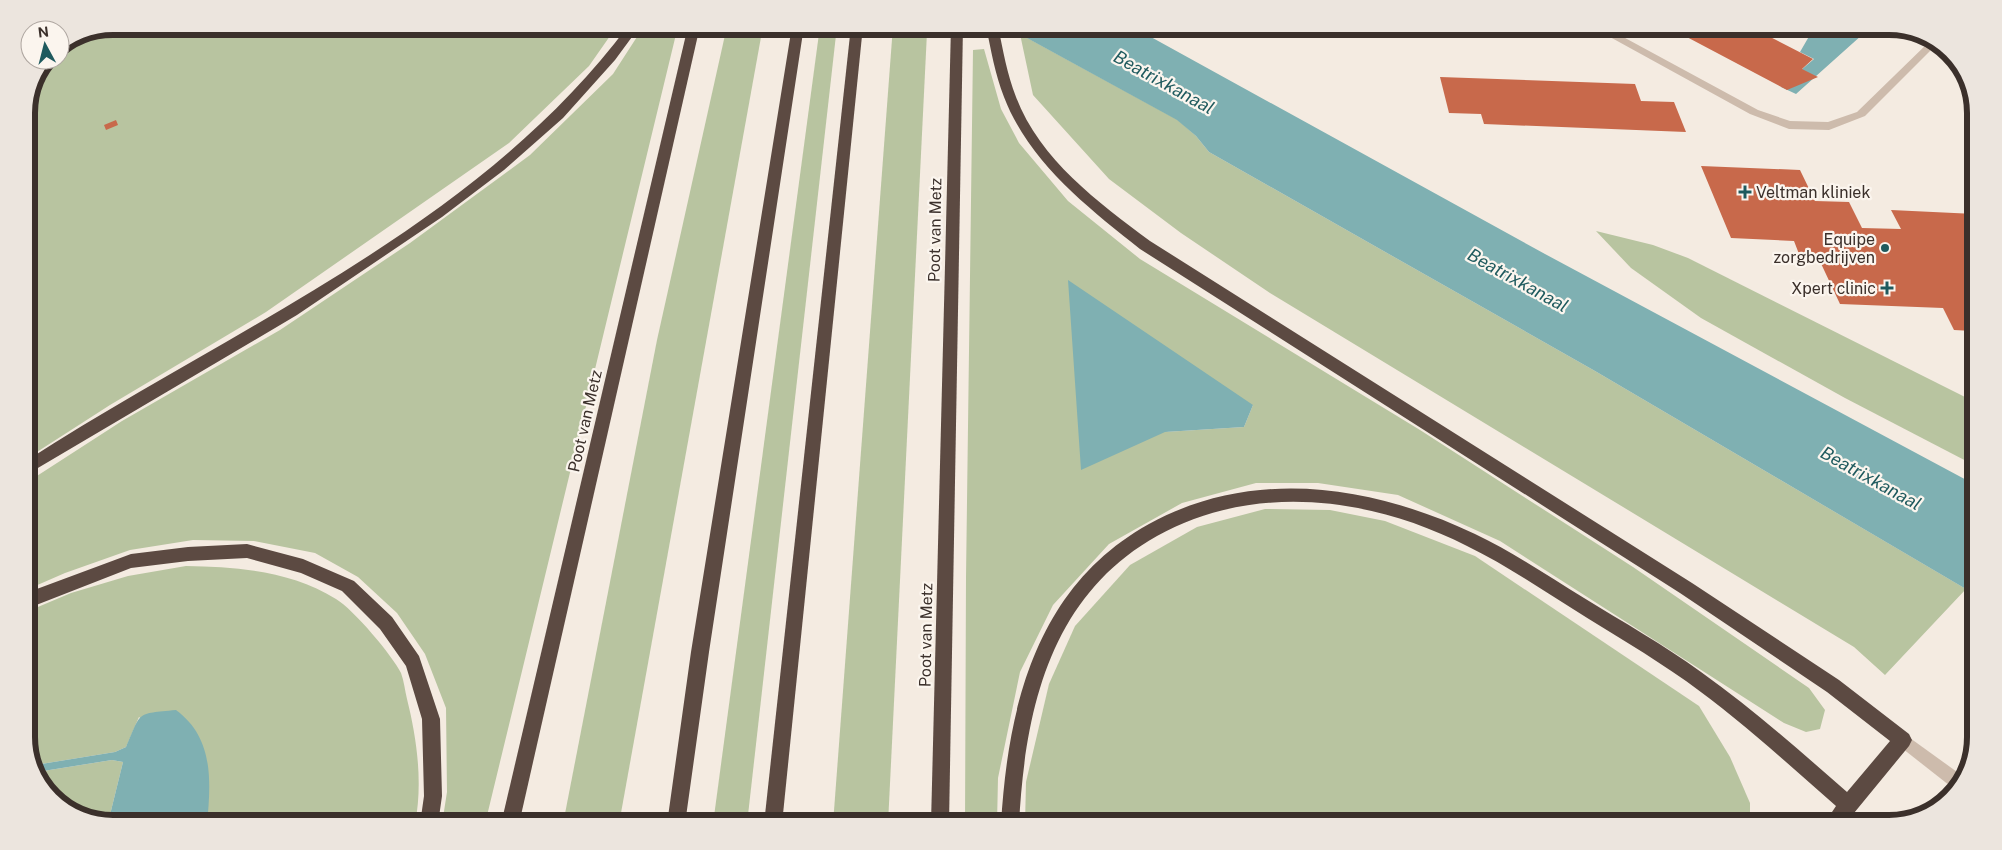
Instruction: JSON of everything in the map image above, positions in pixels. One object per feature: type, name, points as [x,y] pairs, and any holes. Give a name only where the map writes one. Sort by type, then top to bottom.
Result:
[{"type":"highway","points":[[35,463],[118,410],[276,320],[357,269],[470,192],[522,148],[578,95],[602,69],[627,35]]},
{"type":"highway","name":"Poot van Metz","points":[[512,815],[692,35]]},
{"type":"highway","points":[[677,815],[700,652],[797,35]]},
{"type":"highway","points":[[774,815],[856,35]]},
{"type":"highway","name":"Poot van Metz","points":[[940,815],[957,35]]},
{"type":"highway","points":[[993,35],[998,62],[1008,96],[1019,119],[1057,171],[1088,201],[1145,245],[1702,599],[1833,686],[1903,740],[1840,815]]},
{"type":"highway","points":[[1010,815],[1011,798],[1033,684],[1052,634],[1082,589],[1112,555],[1157,526],[1206,506],[1264,494],[1325,494],[1380,504],[1468,538],[1574,601],[1708,687],[1848,805]]},
{"type":"highway","points":[[35,598],[131,561],[188,554],[247,551],[303,566],[348,586],[386,623],[413,662],[431,720],[433,796],[430,815]]},
{"type":"street","points":[[1613,35],[1754,112],[1789,125],[1829,126],[1861,114],[1930,46]]},
{"type":"street","points":[[1903,740],[1954,779]]},
{"type":"green space","points":[[113,35],[611,35],[589,66],[509,143],[266,312],[110,405],[35,453],[35,108],[43,79],[49,70],[70,70],[70,48],[74,45],[88,39]]},
{"type":"green space","points":[[638,35],[676,35],[487,815],[443,815],[447,792],[446,708],[425,654],[397,613],[358,577],[315,553],[254,541],[193,540],[130,550],[65,573],[35,586],[35,477],[122,421],[280,330],[410,243],[530,155],[613,74]]},
{"type":"green space","points":[[725,35],[761,35],[621,815],[565,815],[657,340]]},
{"type":"green space","points":[[819,35],[836,35],[748,815],[714,815]]},
{"type":"green space","points":[[892,35],[927,35],[888,815],[834,815]]},
{"type":"green space","points":[[1020,35],[1178,120],[1196,136],[1209,152],[1595,371],[1966,589],[1885,675],[1854,647],[1270,293],[1181,233],[1109,179],[1033,95]]},
{"type":"green space","points":[[984,49],[1001,109],[1019,143],[1068,201],[1140,259],[1420,430],[1633,567],[1809,688],[1825,710],[1820,729],[1806,732],[1784,723],[1500,541],[1398,495],[1318,483],[1256,483],[1182,503],[1109,544],[1053,605],[1020,672],[998,778],[997,815],[965,815],[966,578],[973,50]],"holes":[[[1253,405],[1244,427],[1165,432]]]},
{"type":"green space","points":[[1596,231],[1653,245],[1688,258],[1967,398],[1967,461],[1845,398],[1701,318],[1631,268]]},
{"type":"green space","points":[[1265,509],[1330,510],[1385,521],[1475,556],[1699,706],[1730,757],[1750,803],[1750,815],[1025,815],[1026,782],[1049,684],[1075,626],[1130,565],[1197,527]]},
{"type":"green space","points":[[186,566],[244,569],[264,572],[301,582],[336,599],[344,605],[372,633],[390,655],[401,673],[414,730],[418,761],[419,793],[416,815],[207,815],[208,781],[139,717],[126,747],[115,752],[40,764],[35,742],[35,608],[71,593],[128,576]]},
{"type":"green space","points":[[112,760],[123,762],[110,815],[98,814],[74,805],[58,792],[43,771]]},
{"type":"water","name":"Beatrixkanaal","points":[[1021,35],[1147,35],[1545,254],[1967,480],[1967,590],[1595,371],[1209,152],[1196,136],[1177,120]]},
{"type":"water","points":[[1810,35],[1862,35],[1796,94],[1781,87],[1814,59],[1800,52]]},
{"type":"water","points":[[1068,280],[1253,405],[1244,427],[1165,432],[1081,470]]},
{"type":"water","points":[[176,710],[188,721],[204,747],[209,776],[208,815],[110,815],[123,762],[112,760],[43,771],[40,764],[115,752],[126,747],[138,721],[142,716],[153,712]]},
{"type":"building","points":[[1683,35],[1766,35],[1813,59],[1802,69],[1818,77],[1787,90]]},
{"type":"building","points":[[1440,77],[1635,84],[1641,101],[1674,102],[1686,132],[1484,124],[1481,114],[1449,113]]},
{"type":"building","points":[[116,120],[118,125],[106,130],[104,125]]},
{"type":"building","name":"Equipe zorgbedrijven","points":[[1701,166],[1800,170],[1815,201],[1849,202],[1862,228],[1901,229],[1891,210],[1967,214],[1967,331],[1954,330],[1943,308],[1840,304],[1817,255],[1799,254],[1794,241],[1731,238]]},
{"type":"place","name":"Veltman kliniek","points":[[1745,192]]},
{"type":"place","name":"Equipe zorgbedrijven","points":[[1885,248]]},
{"type":"place","name":"Xpert clinic","points":[[1887,288]]}]
